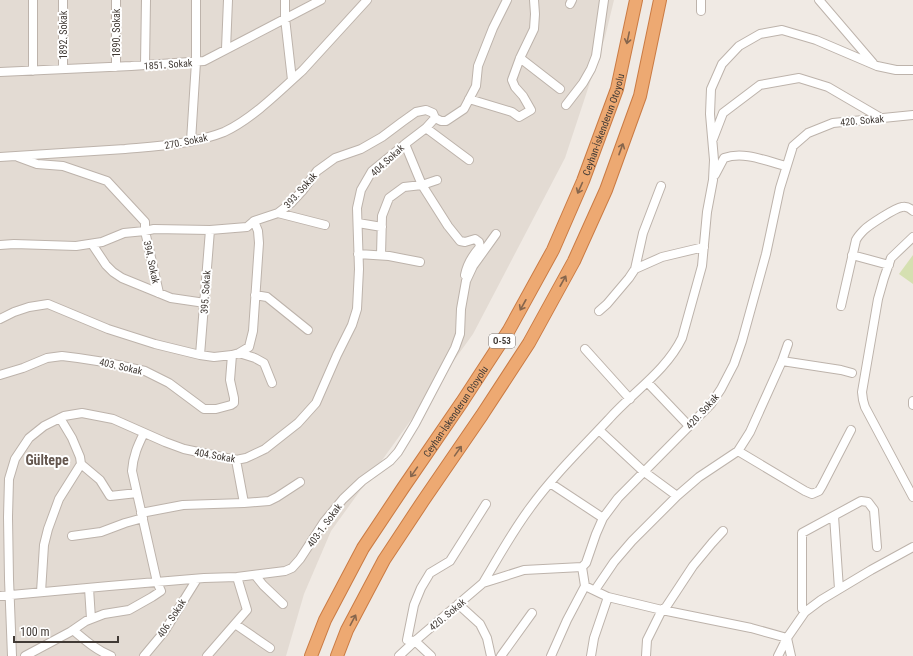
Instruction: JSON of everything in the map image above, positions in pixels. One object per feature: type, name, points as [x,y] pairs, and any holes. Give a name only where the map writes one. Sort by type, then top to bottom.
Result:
[{"type":"highway","name":"Ceyhan-İskenderun Otoyolu","points":[[311,656],[325,620],[363,548],[509,330],[553,250],[583,181],[617,89],[636,0]]},
{"type":"highway","name":"O-53","points":[[337,656],[347,630],[384,560],[525,349],[574,261],[606,190],[640,96],[660,0]]},
{"type":"street","points":[[33,0],[33,71]]},
{"type":"street","name":"1892. Sokak","points":[[63,0],[64,69]]},
{"type":"street","name":"1890. Sokak","points":[[116,0],[116,67]]},
{"type":"street","points":[[145,65],[146,0]]},
{"type":"street","points":[[190,141],[196,62],[196,0]]},
{"type":"street","points":[[226,49],[228,0]]},
{"type":"street","points":[[285,0],[285,18],[292,80]]},
{"type":"street","name":"1851. Sokak","points":[[0,72],[116,67],[204,61],[321,0]]},
{"type":"street","name":"270. Sokak","points":[[0,157],[157,146],[201,140],[224,132],[245,120],[266,104],[303,70],[367,0]]},
{"type":"street","name":"393. Sokak","points":[[0,245],[76,246],[92,244],[102,242],[145,226],[154,228],[210,230],[247,227],[254,221],[278,213],[303,190],[318,171],[335,158],[361,149],[382,138],[416,112],[426,110],[433,113],[435,118],[440,121],[446,121],[464,109],[476,86],[478,66],[493,28],[507,0]]},
{"type":"street","points":[[469,99],[512,112],[519,117],[531,110],[523,96],[515,87],[512,80],[520,58],[534,29],[534,0]]},
{"type":"street","points":[[566,105],[583,83],[596,56],[604,0]]},
{"type":"street","points":[[701,11],[702,0]]},
{"type":"street","points":[[819,0],[873,64]]},
{"type":"street","points":[[483,583],[518,525],[550,483],[610,417],[648,382],[678,347],[682,338],[702,266],[707,212],[713,180],[714,160],[710,114],[711,89],[722,64],[739,46],[760,34],[782,30],[816,40],[873,64],[896,70],[913,70]]},
{"type":"street","points":[[520,58],[560,89]]},
{"type":"street","points":[[712,140],[723,113],[760,85],[799,78],[828,87],[881,118]]},
{"type":"street","name":"420. Sokak","points":[[399,656],[483,583],[524,570],[582,567],[586,563],[603,518],[618,498],[711,404],[734,364],[742,342],[766,254],[780,188],[793,146],[808,133],[833,123],[913,115]]},
{"type":"street","name":"404.Sokak","points":[[12,656],[8,525],[9,479],[15,459],[29,438],[44,426],[64,416],[82,413],[113,419],[184,449],[236,460],[246,458],[265,449],[298,423],[316,403],[337,355],[352,326],[357,309],[359,269],[357,208],[361,190],[372,172],[426,128],[435,118]]},
{"type":"street","points":[[426,128],[469,160]]},
{"type":"street","points":[[405,144],[422,184],[448,226],[459,240],[465,242],[475,239],[479,242],[480,247],[470,259],[466,268],[466,281]]},
{"type":"street","points":[[713,180],[724,158],[729,156],[745,155],[786,166]]},
{"type":"street","points":[[14,156],[37,164],[63,166],[106,181],[145,226]]},
{"type":"street","points":[[381,255],[382,216],[389,198],[404,188],[437,180]]},
{"type":"street","points":[[598,311],[607,304],[635,269],[643,233],[661,186]]},
{"type":"street","points":[[841,306],[856,240],[865,228],[899,208],[908,208],[913,211]]},
{"type":"street","points":[[278,213],[325,225]]},
{"type":"street","points":[[236,354],[249,347],[253,331],[259,243],[258,231],[254,221]]},
{"type":"street","points":[[358,223],[382,227]]},
{"type":"street","name":"394. Sokak","points":[[145,226],[159,293]]},
{"type":"street","name":"395. Sokak","points":[[200,355],[210,230]]},
{"type":"street","name":"403-1. Sokak","points":[[0,596],[157,582],[237,577],[285,571],[292,568],[300,559],[324,522],[343,499],[362,481],[390,461],[398,452],[455,348],[460,334],[461,309],[466,281],[473,266],[496,234]]},
{"type":"street","points":[[913,237],[891,258],[878,299],[862,392],[865,407],[913,497]]},
{"type":"street","name":"394. Sokak","points":[[92,244],[112,272],[129,282],[171,298],[205,303]]},
{"type":"street","points":[[635,269],[662,257],[704,247]]},
{"type":"street","points":[[358,254],[389,256],[420,262]]},
{"type":"street","points":[[852,255],[889,265]]},
{"type":"street","points":[[255,295],[267,297],[308,330]]},
{"type":"street","points":[[0,319],[29,307],[48,304],[148,342],[200,355],[214,357],[236,354],[256,358],[264,363],[272,383]]},
{"type":"street","points":[[595,590],[614,562],[632,541],[677,496],[700,477],[738,451],[750,432],[788,344]]},
{"type":"street","points":[[584,349],[630,399]]},
{"type":"street","name":"403. Sokak","points":[[0,375],[47,358],[62,356],[104,362],[145,371],[168,382],[204,409],[216,409],[234,403],[230,380],[236,354]]},
{"type":"street","points":[[782,360],[852,373]]},
{"type":"street","points":[[648,382],[689,426]]},
{"type":"street","points":[[41,592],[44,545],[48,528],[59,499],[81,464],[80,457],[72,438],[60,418]]},
{"type":"street","points":[[599,430],[644,472],[677,496]]},
{"type":"street","points":[[738,451],[812,494],[819,491],[822,486],[850,430]]},
{"type":"street","points":[[24,656],[73,630],[86,621],[104,614],[129,610],[161,591],[157,582],[132,471],[134,455],[144,432]]},
{"type":"street","points":[[236,460],[244,503]]},
{"type":"street","points":[[81,464],[100,480],[110,496],[137,493]]},
{"type":"street","points":[[72,536],[101,532],[142,516],[183,505],[269,501],[300,482]]},
{"type":"street","points":[[550,483],[603,518]]},
{"type":"street","points":[[804,612],[802,608],[802,533],[861,501],[868,502],[874,510],[877,547]]},
{"type":"street","points":[[431,656],[415,641],[407,640],[414,605],[421,588],[430,573],[450,561],[486,504]]},
{"type":"street","points":[[834,516],[839,589]]},
{"type":"street","points":[[646,656],[647,640],[662,610],[666,607],[693,566],[723,531]]},
{"type":"street","points":[[778,656],[787,638],[804,612],[871,570],[913,548]]},
{"type":"street","points":[[551,656],[584,586],[582,567]]},
{"type":"street","points":[[255,575],[283,604]]},
{"type":"street","points":[[210,655],[247,610],[237,577]]},
{"type":"street","name":"406. Sokak","points":[[144,656],[164,632],[197,579]]},
{"type":"street","points":[[584,586],[608,597],[662,610],[751,628],[787,638]]},
{"type":"street","points":[[89,588],[91,619]]},
{"type":"street","points":[[591,656],[594,638],[608,597]]},
{"type":"street","points":[[458,604],[480,624],[487,638],[492,656]]},
{"type":"street","points":[[501,656],[532,613]]},
{"type":"street","points":[[235,624],[270,648]]},
{"type":"street","points":[[73,630],[85,641],[111,656]]},
{"type":"street","points":[[787,638],[791,656]]},
{"type":"shaded area","points":[[0,0],[614,0],[605,37],[565,158],[473,334],[331,531],[304,594],[286,656],[0,656]]},
{"type":"green space","points":[[913,255],[913,284],[899,274]]},
{"type":"district","name":"Gültepe","points":[[47,460]]}]
